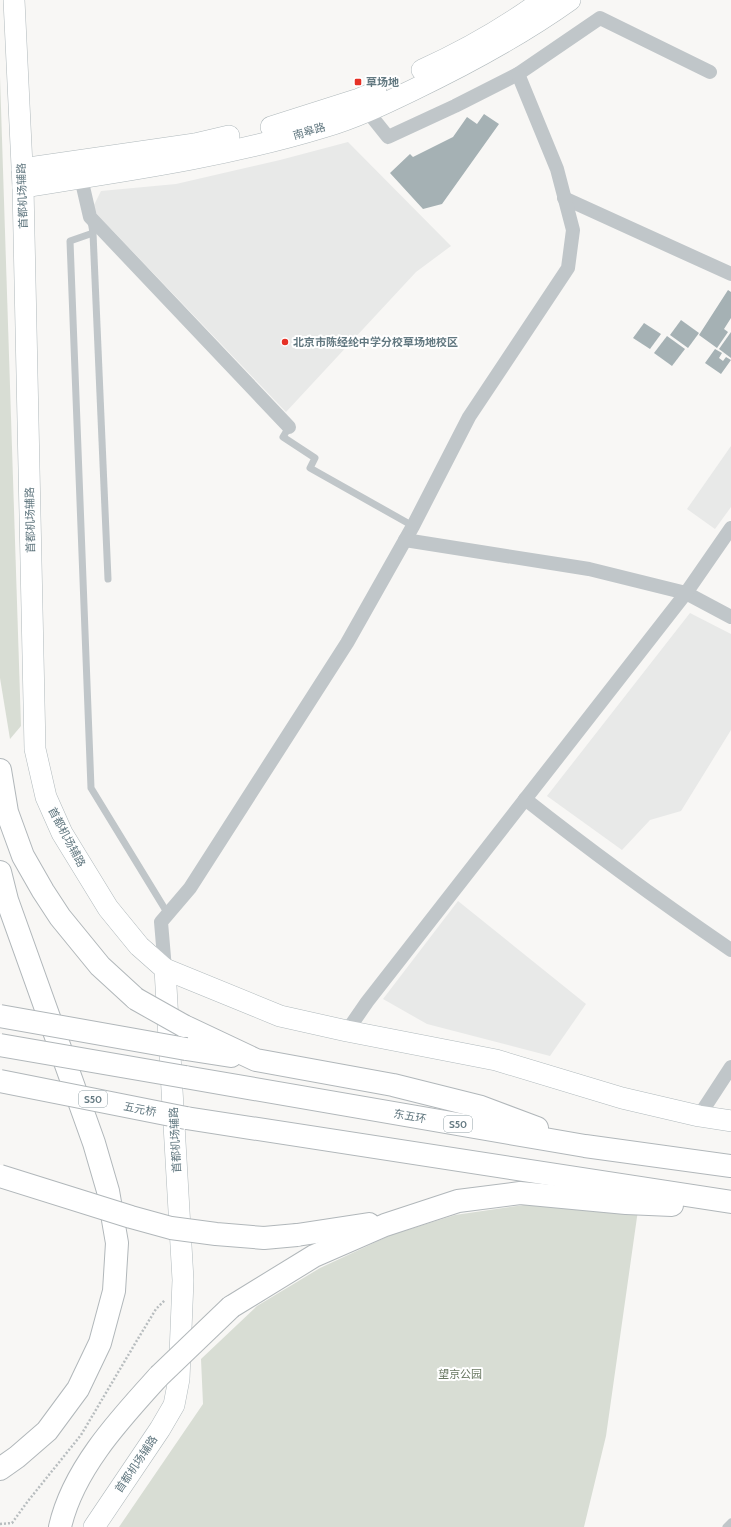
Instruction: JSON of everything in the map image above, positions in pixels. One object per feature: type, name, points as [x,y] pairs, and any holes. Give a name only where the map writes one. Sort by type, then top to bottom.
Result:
[{"type":"highway","points":[[0,770],[10,819],[22,856],[60,917],[100,966],[136,999],[184,1026],[256,1060]]},
{"type":"highway","points":[[0,872],[7,900],[94,1144],[108,1191],[117,1243],[114,1291],[100,1343],[78,1389],[47,1431],[18,1457],[0,1469]]},
{"type":"highway","points":[[0,1016],[393,1085],[481,1107],[585,1146]]},
{"type":"highway","name":"东五环","points":[[0,1045],[585,1146],[731,1166]]},
{"type":"highway","name":"五元桥","points":[[0,1081],[186,1118],[731,1202]]},
{"type":"highway","points":[[0,1176],[171,1228],[216,1234],[264,1238],[297,1235],[407,1218]]},
{"type":"highway","points":[[60,1527],[76,1484],[96,1451],[126,1412],[159,1376],[231,1307],[314,1256],[385,1225],[458,1201],[520,1193],[626,1204],[731,1208]]},
{"type":"street","name":"首都机场辅路","points":[[14,0],[22,178],[35,749],[46,797],[62,833],[108,908],[139,946],[165,969],[183,1280],[179,1379],[174,1405],[160,1429],[94,1527]]},
{"type":"street","name":"南皋路","points":[[22,178],[195,144],[278,125],[359,100],[437,63],[485,37],[530,10],[543,0]]},
{"type":"street","name":"南皋路","points":[[22,178],[81,178],[198,158],[325,127],[368,112],[458,69],[546,17],[570,0]]},
{"type":"street","points":[[348,103],[368,112],[388,137],[455,106],[518,74],[600,18],[710,72]]},
{"type":"street","points":[[518,74],[557,169],[573,230],[568,268],[469,417],[406,540],[343,649],[190,888],[161,922],[165,969],[280,1016],[496,1060],[622,1098],[699,1116],[731,1121]]},
{"type":"street","points":[[81,178],[90,217],[289,427]]},
{"type":"street","points":[[564,198],[731,274]]},
{"type":"street","points":[[348,1031],[367,1002],[686,593],[731,528]]},
{"type":"street","points":[[406,540],[588,568],[686,593],[731,617]]},
{"type":"street","points":[[525,800],[680,916],[731,950]]},
{"type":"street","points":[[699,1116],[731,1067]]},
{"type":"lane","points":[[90,217],[93,233],[108,579]]},
{"type":"lane","points":[[93,233],[70,241],[91,788],[168,914]]},
{"type":"lane","points":[[289,427],[283,437],[315,458],[310,468],[413,526]]},
{"type":"lane","points":[[726,1527],[731,1522]]},
{"type":"path","points":[[0,1524],[12,1524],[28,1501],[82,1435],[156,1309],[183,1280]]},
{"type":"shaded area","name":"北京市陈经纶中学分校草场地校区","points":[[348,142],[451,246],[416,272],[286,412],[92,209],[101,191],[176,184],[280,160]]},
{"type":"shaded area","points":[[731,446],[731,507],[715,529],[687,509]]},
{"type":"shaded area","points":[[690,613],[731,634],[731,730],[681,811],[650,820],[622,850],[547,796]]},
{"type":"shaded area","points":[[458,901],[586,1004],[550,1056],[427,1024],[383,999]]},
{"type":"green space","points":[[0,77],[21,726],[10,739],[0,678]]},
{"type":"green space","name":"望京公园","points":[[524,1205],[638,1210],[606,1436],[584,1527],[119,1527],[203,1404],[201,1359],[257,1306],[320,1268],[391,1235],[455,1215]]},
{"type":"building","points":[[484,114],[499,124],[442,204],[423,209],[390,173],[410,154],[413,157],[453,137],[467,117],[477,124]]},
{"type":"building","points":[[728,290],[731,292],[731,318],[724,329],[728,332],[717,348],[699,335]]},
{"type":"building","points":[[681,320],[699,333],[688,348],[670,335]]},
{"type":"building","points":[[644,323],[661,334],[650,349],[633,338]]},
{"type":"building","points":[[731,332],[731,358],[719,349]]},
{"type":"building","points":[[667,336],[685,349],[672,366],[654,353]]},
{"type":"building","points":[[715,349],[722,353],[719,358],[723,361],[726,357],[731,360],[721,374],[705,363]]},
{"type":"place","name":"草场地","points":[[358,82]]},
{"type":"place","name":"北京市陈经纶中学分校草场地校区","points":[[285,342]]}]
